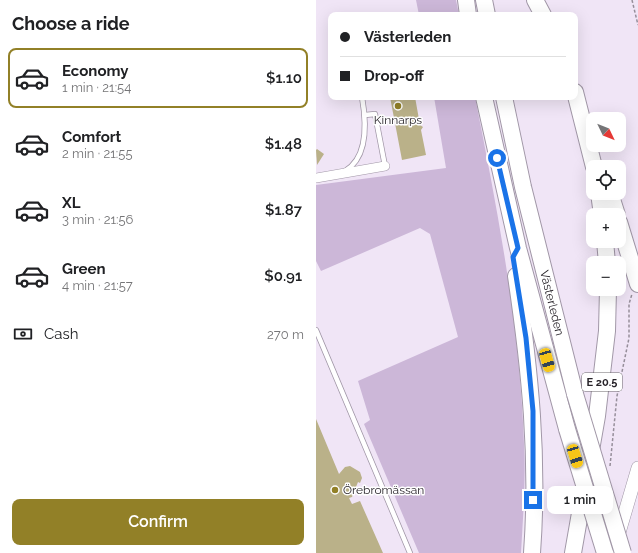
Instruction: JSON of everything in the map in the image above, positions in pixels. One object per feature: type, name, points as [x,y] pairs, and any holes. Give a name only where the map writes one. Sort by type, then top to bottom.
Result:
[{"type":"highway","points":[[466,0],[468,12]]},
{"type":"highway","points":[[484,0],[486,12]]},
{"type":"highway","points":[[535,0],[541,12]]},
{"type":"highway","name":"Västerleden","points":[[485,100],[518,248],[567,429],[605,553]]},
{"type":"highway","name":"Västerleden","points":[[505,100],[523,187],[575,394],[623,553]]},
{"type":"highway","points":[[577,100],[586,121]]},
{"type":"highway","points":[[577,100],[592,160]]},
{"type":"highway","points":[[518,248],[513,257],[527,352],[533,411],[534,465],[532,553]]},
{"type":"highway","points":[[626,248],[636,287]]},
{"type":"highway","name":"E 20.5","points":[[572,553],[598,410],[607,331],[608,296]]},
{"type":"main road","points":[[613,553],[638,468]]},
{"type":"street","points":[[316,178],[385,166]]},
{"type":"lane","points":[[338,175],[348,169],[359,155],[366,124],[362,100]]},
{"type":"lane","points":[[365,115],[375,114],[385,166]]},
{"type":"lane","points":[[316,330],[410,553]]},
{"type":"path","points":[[632,0],[638,25]]},
{"type":"path","points":[[612,459],[617,396],[629,338],[629,304],[636,287]]},
{"type":"shaded area","points":[[416,0],[456,0],[458,12],[418,12]]},
{"type":"shaded area","points":[[435,100],[476,100],[500,226],[518,357],[522,400],[525,471],[521,553],[419,553],[364,424],[370,420],[358,381],[458,337],[430,234],[420,228],[321,271],[316,261],[316,185],[446,168]]},
{"type":"building","points":[[391,100],[416,100],[420,125],[423,127],[421,130],[426,155],[402,160]]},
{"type":"building","points":[[317,149],[324,154],[317,165],[316,150]]},
{"type":"building","name":"Örebromässan","points":[[316,419],[339,474],[345,467],[350,466],[360,472],[362,478],[360,483],[358,482],[352,497],[349,498],[352,504],[360,501],[383,553],[316,553]]},
{"type":"place","name":"Kinnarps","points":[[398,106]]},
{"type":"place","name":"Örebromässan","points":[[335,490]]},
{"type":"route","points":[[497,158],[518,248],[513,257],[526,338],[533,411],[533,500]]}]
